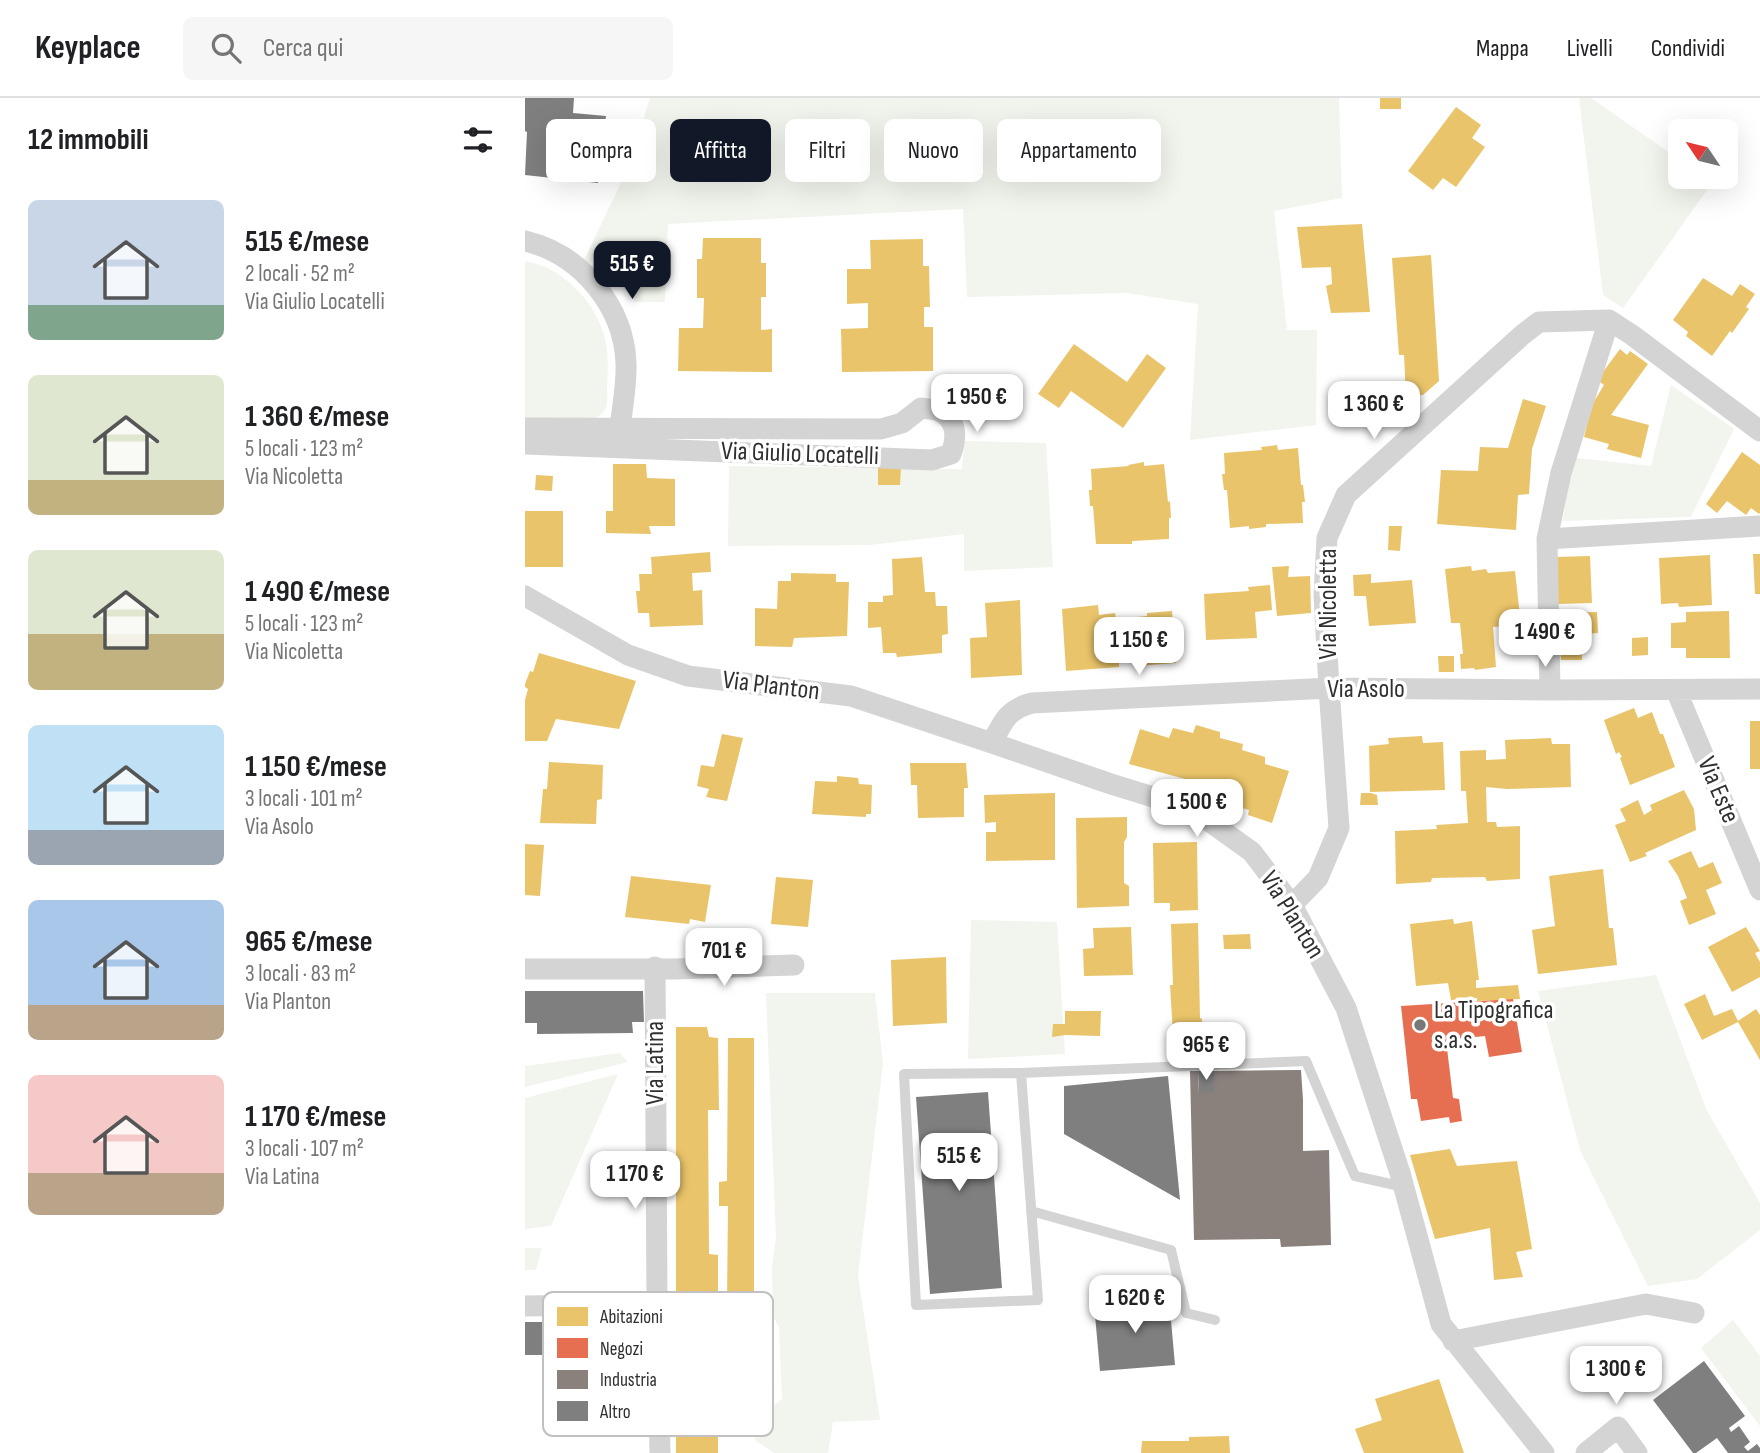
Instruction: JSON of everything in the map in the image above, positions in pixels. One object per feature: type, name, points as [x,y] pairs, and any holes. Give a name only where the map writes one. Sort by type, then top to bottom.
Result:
[{"type":"street","points":[[525,241],[565,258],[590,279],[613,309],[622,334],[626,364],[620,429]]},
{"type":"street","points":[[1550,691],[1546,539],[1561,472],[1609,320],[1760,431]]},
{"type":"street","name":"Via Nicoletta","points":[[1293,905],[1318,878],[1339,828],[1324,596],[1327,538],[1346,495],[1539,322],[1609,320]]},
{"type":"street","name":"Via Giulio Locatelli","points":[[525,428],[881,429],[902,423],[921,408],[939,411],[953,424],[956,438],[951,454],[932,460],[525,444]]},
{"type":"street","points":[[1546,539],[1760,526]]},
{"type":"street","name":"Via Planton","points":[[525,596],[628,655],[688,676],[851,696],[1166,801],[1206,819],[1252,852],[1293,905],[1346,1008],[1404,1187],[1441,1324],[1544,1453]]},
{"type":"street","name":"Via Asolo","points":[[992,743],[1003,721],[1013,709],[1032,702],[1329,688],[1550,691],[1760,689]]},
{"type":"street","name":"Via Este","points":[[1676,691],[1760,890]]},
{"type":"street","points":[[525,970],[794,965]]},
{"type":"street","name":"Via Latina","points":[[655,967],[657,1292]]},
{"type":"street","points":[[1453,1341],[1646,1304],[1694,1313]]},
{"type":"street","points":[[525,1306],[543,1306]]},
{"type":"street","points":[[1586,1453],[1618,1427],[1637,1453]]},
{"type":"lane","points":[[1021,1073],[1038,1300],[916,1305],[904,1074],[1021,1073],[1306,1061],[1355,1175],[1404,1187]]},
{"type":"lane","points":[[1031,1211],[1171,1251],[1187,1313],[1215,1320]]},
{"type":"shaded area","points":[[650,98],[1339,98],[1342,198],[1274,211],[1287,330],[1317,330],[1316,425],[1190,440],[1198,304],[1127,293],[967,297],[963,209],[668,224],[665,302],[635,302],[621,284],[635,268],[640,254],[633,243],[611,242],[602,247],[589,264],[584,260],[621,182],[656,182],[656,119],[644,119]]},
{"type":"shaded area","points":[[1579,98],[1591,98],[1668,152],[1668,189],[1708,189],[1623,308],[1603,295]]},
{"type":"shaded area","points":[[525,261],[538,264],[563,277],[583,296],[598,319],[607,352],[607,401],[603,412],[595,418],[525,419]]},
{"type":"shaded area","points":[[1671,385],[1734,429],[1691,517],[1563,521],[1570,473],[1576,458],[1651,466]]},
{"type":"shaded area","points":[[964,441],[1046,443],[1053,567],[964,571],[964,534],[870,545],[728,546],[729,466],[962,469]]},
{"type":"shaded area","points":[[971,920],[1057,922],[1065,1054],[968,1059]]},
{"type":"shaded area","points":[[1656,975],[1706,1109],[1760,1203],[1760,1230],[1697,1279],[1648,1286],[1580,1150],[1538,991]]},
{"type":"shaded area","points":[[766,993],[875,993],[883,1063],[858,1276],[880,1420],[833,1422],[828,1453],[774,1453],[755,1440],[755,1436],[773,1436],[773,1406],[782,1399],[779,1327],[773,1316],[772,1267],[776,1238]]},
{"type":"shaded area","points":[[620,1053],[628,1062],[525,1087],[525,1066]]},
{"type":"shaded area","points":[[618,1074],[551,1226],[525,1229],[525,1098]]},
{"type":"shaded area","points":[[525,1248],[542,1248],[536,1270],[525,1270]]},
{"type":"shaded area","points":[[1733,1320],[1760,1356],[1760,1426],[1701,1348]]},
{"type":"building: Abitazioni","points":[[1380,98],[1401,98],[1401,109],[1380,109]]},
{"type":"building: Abitazioni","points":[[1456,107],[1481,125],[1472,138],[1485,147],[1456,187],[1443,178],[1433,190],[1408,171]]},
{"type":"building: Abitazioni","points":[[1362,224],[1370,312],[1331,313],[1326,286],[1332,284],[1331,267],[1302,268],[1297,227]]},
{"type":"building: Abitazioni","points":[[703,238],[761,238],[761,263],[766,263],[766,297],[761,297],[761,330],[772,329],[772,372],[678,371],[679,328],[703,328],[704,298],[697,298],[697,259],[702,259]]},
{"type":"building: Abitazioni","points":[[923,239],[923,266],[929,266],[930,307],[924,307],[924,327],[933,327],[933,371],[842,372],[841,329],[868,328],[868,303],[847,304],[847,269],[871,269],[870,240]]},
{"type":"building: Abitazioni","points":[[1431,255],[1439,381],[1423,395],[1406,396],[1404,355],[1399,355],[1392,258]]},
{"type":"building: Abitazioni","points":[[1703,278],[1732,296],[1740,284],[1755,294],[1746,307],[1749,309],[1712,356],[1686,336],[1688,332],[1673,320]]},
{"type":"building: Abitazioni","points":[[1074,344],[1127,382],[1147,354],[1166,368],[1123,428],[1071,391],[1059,408],[1038,394]]},
{"type":"building: Abitazioni","points":[[1620,349],[1627,355],[1630,351],[1648,364],[1611,415],[1649,425],[1641,458],[1607,449],[1609,444],[1584,437],[1592,405],[1604,385],[1597,380]]},
{"type":"building: Abitazioni","points":[[1523,399],[1546,406],[1532,449],[1529,494],[1518,495],[1516,530],[1437,524],[1441,470],[1478,471],[1480,447],[1508,448]]},
{"type":"building: Abitazioni","points":[[1277,445],[1278,450],[1298,448],[1305,502],[1302,502],[1303,523],[1266,524],[1266,527],[1249,529],[1249,526],[1230,528],[1227,490],[1224,490],[1222,474],[1225,474],[1224,453],[1262,450],[1261,447]]},
{"type":"building: Abitazioni","points":[[1742,452],[1760,465],[1760,513],[1751,508],[1746,515],[1727,501],[1717,513],[1706,504]]},
{"type":"building: Abitazioni","points":[[1144,462],[1144,466],[1164,464],[1168,502],[1170,501],[1169,539],[1132,541],[1132,544],[1096,544],[1093,506],[1090,506],[1091,469]]},
{"type":"building: Abitazioni","points":[[613,464],[646,464],[647,478],[675,479],[675,526],[649,526],[651,534],[606,533],[606,511],[613,511]]},
{"type":"building: Abitazioni","points":[[878,468],[901,468],[900,485],[878,485]]},
{"type":"building: Abitazioni","points":[[536,475],[553,476],[552,491],[535,490]]},
{"type":"building: Abitazioni","points":[[525,511],[563,511],[563,567],[525,567]]},
{"type":"building: Abitazioni","points":[[1389,526],[1402,526],[1400,551],[1388,550]]},
{"type":"building: Abitazioni","points":[[710,552],[711,572],[692,573],[693,591],[702,590],[703,625],[650,627],[649,613],[638,613],[636,591],[640,591],[639,574],[652,574],[651,557]]},
{"type":"building: Abitazioni","points":[[1753,554],[1760,554],[1760,594],[1755,594]]},
{"type":"building: Abitazioni","points":[[1710,555],[1712,605],[1679,607],[1678,603],[1661,604],[1659,558]]},
{"type":"building: Abitazioni","points":[[1590,556],[1592,603],[1558,604],[1555,557]]},
{"type":"building: Abitazioni","points":[[922,557],[925,592],[935,592],[936,606],[947,606],[948,634],[942,635],[942,653],[897,657],[896,653],[883,653],[881,627],[868,628],[868,602],[883,602],[883,596],[893,595],[892,559]]},
{"type":"building: Abitazioni","points":[[1289,566],[1288,577],[1310,576],[1311,613],[1277,616],[1272,567]]},
{"type":"building: Abitazioni","points":[[1471,566],[1472,571],[1486,569],[1488,573],[1515,571],[1521,625],[1493,627],[1496,667],[1475,670],[1461,669],[1460,654],[1463,654],[1460,623],[1451,623],[1445,569]]},
{"type":"building: Abitazioni","points":[[791,573],[836,574],[836,582],[849,582],[847,636],[794,638],[792,647],[755,646],[755,608],[777,609],[778,581],[791,581]]},
{"type":"building: Abitazioni","points":[[1371,574],[1371,583],[1412,580],[1416,623],[1369,626],[1366,596],[1354,596],[1353,575]]},
{"type":"building: Abitazioni","points":[[1270,585],[1272,610],[1255,612],[1257,638],[1206,640],[1204,594],[1249,591],[1248,587]]},
{"type":"building: Abitazioni","points":[[1020,600],[1022,675],[971,678],[970,638],[987,637],[985,603]]},
{"type":"building: Abitazioni","points":[[1098,605],[1099,615],[1115,613],[1116,619],[1172,611],[1176,663],[1136,666],[1135,661],[1119,662],[1119,667],[1066,671],[1062,609]]},
{"type":"building: Abitazioni","points":[[1729,611],[1730,658],[1686,658],[1686,648],[1671,648],[1671,623],[1686,622],[1686,612]]},
{"type":"building: Abitazioni","points":[[1597,612],[1598,633],[1582,634],[1582,660],[1561,660],[1558,613]]},
{"type":"building: Abitazioni","points":[[1648,637],[1648,655],[1632,656],[1632,638]]},
{"type":"building: Abitazioni","points":[[539,653],[636,681],[619,729],[556,719],[547,741],[525,741],[525,700],[528,689],[525,684],[530,671],[533,672]]},
{"type":"building: Abitazioni","points":[[1438,656],[1454,656],[1454,672],[1439,672]]},
{"type":"building: Abitazioni","points":[[1634,708],[1638,718],[1652,712],[1675,767],[1630,785],[1620,758],[1622,757],[1619,752],[1616,754],[1604,720]]},
{"type":"building: Abitazioni","points":[[1750,721],[1760,721],[1760,769],[1750,769]]},
{"type":"building: Abitazioni","points":[[1196,725],[1220,732],[1220,738],[1243,744],[1242,750],[1265,757],[1265,764],[1289,771],[1272,823],[1248,815],[1249,810],[1225,803],[1227,798],[1202,789],[1204,784],[1129,764],[1140,729],[1169,738],[1173,728],[1193,733]]},
{"type":"building: Abitazioni","points":[[722,734],[743,738],[727,801],[706,797],[709,789],[697,786],[701,765],[714,767]]},
{"type":"building: Abitazioni","points":[[1422,736],[1423,743],[1443,742],[1445,790],[1370,792],[1369,746],[1389,744],[1388,738]]},
{"type":"building: Abitazioni","points":[[1551,738],[1552,744],[1570,744],[1571,787],[1486,787],[1487,822],[1496,822],[1497,827],[1520,826],[1520,879],[1487,881],[1485,877],[1432,878],[1431,882],[1396,884],[1395,831],[1437,829],[1436,825],[1468,823],[1466,791],[1461,791],[1460,751],[1486,750],[1486,760],[1506,759],[1505,740]]},
{"type":"building: Abitazioni","points":[[549,762],[603,765],[602,799],[597,800],[596,824],[540,823]]},
{"type":"building: Abitazioni","points":[[910,763],[966,763],[968,788],[964,788],[964,817],[918,818],[917,785],[911,785]]},
{"type":"building: Abitazioni","points":[[837,776],[858,778],[859,784],[872,785],[871,814],[866,814],[866,817],[812,814],[815,781],[837,782]]},
{"type":"building: Abitazioni","points":[[1684,790],[1694,809],[1696,830],[1630,862],[1615,825],[1626,821],[1620,809],[1638,800],[1644,815],[1652,810],[1650,805]]},
{"type":"building: Abitazioni","points":[[1055,793],[1055,860],[986,861],[986,832],[996,832],[996,822],[985,823],[984,795]]},
{"type":"building: Abitazioni","points":[[1361,793],[1377,795],[1378,805],[1360,805]]},
{"type":"building: Abitazioni","points":[[1127,817],[1124,883],[1129,886],[1129,906],[1077,908],[1076,818]]},
{"type":"building: Abitazioni","points":[[1197,842],[1198,910],[1170,911],[1170,903],[1154,903],[1153,843]]},
{"type":"building: Abitazioni","points":[[525,844],[544,845],[540,896],[525,895]]},
{"type":"building: Abitazioni","points":[[1691,851],[1699,868],[1713,862],[1722,883],[1706,890],[1716,914],[1689,925],[1680,901],[1687,898],[1668,861]]},
{"type":"building: Abitazioni","points":[[1603,869],[1609,928],[1613,928],[1617,965],[1538,974],[1532,930],[1555,926],[1549,876]]},
{"type":"building: Abitazioni","points":[[631,876],[711,885],[705,922],[690,919],[689,924],[625,917]]},
{"type":"building: Abitazioni","points":[[776,877],[813,880],[808,927],[771,924]]},
{"type":"building: Abitazioni","points":[[1453,919],[1454,924],[1472,921],[1479,980],[1476,980],[1476,988],[1518,985],[1520,999],[1451,1000],[1448,983],[1416,986],[1410,924]]},
{"type":"building: Abitazioni","points":[[1198,923],[1202,1034],[1173,1034],[1170,985],[1173,985],[1171,924]]},
{"type":"building: Abitazioni","points":[[1131,927],[1133,975],[1084,976],[1083,949],[1094,948],[1093,928]]},
{"type":"building: Abitazioni","points":[[1746,927],[1760,951],[1755,953],[1760,962],[1760,977],[1732,992],[1708,947]]},
{"type":"building: Abitazioni","points":[[1250,934],[1251,949],[1224,949],[1223,935]]},
{"type":"building: Abitazioni","points":[[946,957],[947,1023],[893,1026],[891,960]]},
{"type":"building: Abitazioni","points":[[1705,994],[1714,1016],[1732,1009],[1738,1021],[1756,1009],[1760,1015],[1760,1060],[1738,1022],[1702,1040],[1684,1004]]},
{"type":"building: Abitazioni","points":[[1065,1011],[1101,1011],[1100,1036],[1052,1037],[1053,1024],[1065,1024]]},
{"type":"building: Abitazioni","points":[[676,1027],[707,1027],[709,1037],[718,1038],[719,1110],[708,1110],[709,1254],[718,1255],[718,1292],[676,1292]]},
{"type":"building: Abitazioni","points":[[728,1038],[754,1038],[754,1292],[727,1292],[728,1206],[719,1206],[719,1182],[727,1181]]},
{"type":"building: Abitazioni","points":[[1450,1149],[1457,1166],[1517,1161],[1532,1249],[1516,1252],[1523,1277],[1494,1280],[1490,1228],[1435,1239],[1410,1155]]},
{"type":"building: Abitazioni","points":[[1439,1379],[1464,1453],[1364,1453],[1355,1429],[1382,1420],[1375,1399]]},
{"type":"building: Abitazioni","points":[[676,1436],[718,1436],[718,1453],[676,1453]]},
{"type":"building: Abitazioni","points":[[1229,1436],[1230,1453],[1141,1453],[1142,1441],[1189,1441],[1189,1437]]},
{"type":"building: Negozi","points":[[1513,999],[1522,1052],[1489,1057],[1485,1036],[1446,1040],[1453,1098],[1459,1099],[1462,1121],[1450,1123],[1449,1117],[1421,1121],[1417,1099],[1411,1099],[1401,1006]]},
{"type":"building: Industria","points":[[1301,1070],[1303,1151],[1329,1150],[1331,1245],[1281,1247],[1280,1239],[1194,1240],[1190,1071],[1198,1071],[1199,1093],[1214,1093],[1214,1071]]},
{"type":"building: Altro","points":[[525,98],[574,98],[573,113],[606,116],[606,119],[546,119],[546,177],[525,175]]},
{"type":"building: Altro","points":[[525,991],[643,991],[644,1022],[632,1022],[633,1033],[537,1034],[537,1023],[525,1023]]},
{"type":"building: Altro","points":[[1198,1071],[1214,1071],[1214,1093],[1199,1093]]},
{"type":"building: Altro","points":[[1168,1076],[1180,1200],[1064,1134],[1064,1086]]},
{"type":"building: Altro","points":[[988,1092],[1002,1288],[930,1294],[916,1097]]},
{"type":"building: Altro","points":[[1169,1298],[1175,1365],[1100,1371],[1094,1304]]},
{"type":"building: Altro","points":[[525,1322],[543,1322],[543,1355],[525,1355]]},
{"type":"building: Altro","points":[[1704,1361],[1745,1416],[1729,1428],[1731,1432],[1739,1426],[1750,1442],[1744,1447],[1748,1451],[1757,1444],[1760,1453],[1728,1453],[1717,1438],[1693,1453],[1653,1400]]},
{"type":"place","name":"La Tipografica s.a.s.","points":[[1420,1025]]}]
